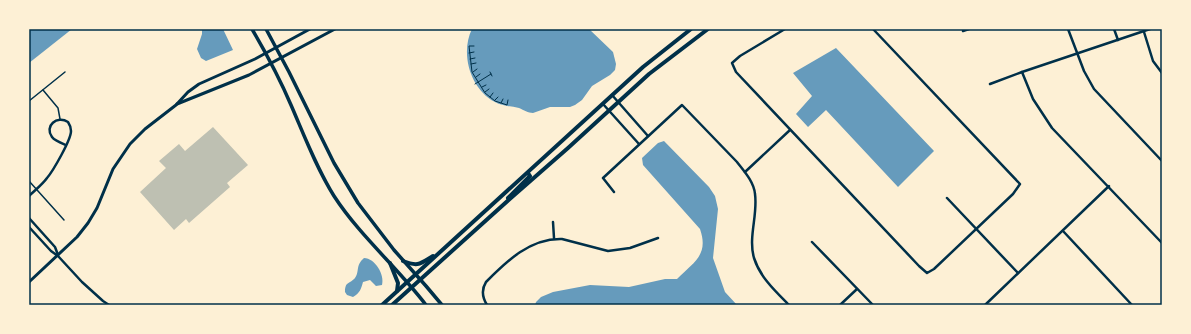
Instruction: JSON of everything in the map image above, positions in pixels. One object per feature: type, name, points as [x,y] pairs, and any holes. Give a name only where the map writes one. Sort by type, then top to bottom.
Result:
[{"type":"main road","points":[[252,29],[266,53],[291,104],[317,164],[333,194],[359,230],[408,282],[426,305]]},
{"type":"main road","points":[[266,29],[345,182],[374,225],[403,261],[442,305]]},
{"type":"main road","points":[[382,305],[643,67],[691,29]]},
{"type":"main road","points":[[392,305],[649,74],[708,29]]},
{"type":"main road","points":[[503,205],[513,192],[530,176],[528,173]]},
{"type":"main road","points":[[403,261],[410,264],[420,264],[441,252]]},
{"type":"main road","points":[[390,263],[398,283],[396,293]]},
{"type":"street","points":[[29,282],[77,237],[88,223],[97,208],[113,169],[130,144],[145,129],[176,105],[188,92],[203,82],[266,53],[310,29]]},
{"type":"street","points":[[176,105],[249,75],[335,29]]},
{"type":"street","points":[[785,29],[740,56],[732,63],[736,72],[927,273],[934,269],[1013,194],[1020,184],[873,29]]},
{"type":"street","points":[[964,31],[968,29]]},
{"type":"street","points":[[1068,29],[1076,54],[1094,89],[1162,161]]},
{"type":"street","points":[[1114,29],[1118,40]]},
{"type":"street","points":[[990,84],[1150,29]]},
{"type":"street","points":[[1144,32],[1153,61],[1162,73]]},
{"type":"street","points":[[1022,72],[1033,99],[1052,128],[1109,186],[1162,244]]},
{"type":"street","points":[[612,95],[648,136]]},
{"type":"street","points":[[603,104],[640,144]]},
{"type":"street","points":[[614,192],[603,178],[682,105],[745,172],[755,193],[752,245],[754,257],[759,270],[768,283],[789,305]]},
{"type":"street","points":[[29,196],[51,173],[66,145],[70,135],[71,128],[68,122],[60,120],[52,123],[50,132],[51,136],[55,140],[66,145]]},
{"type":"street","points":[[745,172],[790,130]]},
{"type":"street","points":[[985,305],[1109,186]]},
{"type":"street","points":[[947,198],[1018,273]]},
{"type":"street","points":[[29,218],[55,247],[58,256]]},
{"type":"street","points":[[553,222],[554,238]]},
{"type":"street","points":[[29,227],[82,282],[109,305]]},
{"type":"street","points":[[1063,231],[1132,305]]},
{"type":"street","points":[[487,305],[482,295],[482,288],[486,282],[518,252],[529,245],[554,238],[574,241],[608,251],[630,248],[658,238]]},
{"type":"street","points":[[812,242],[873,305]]},
{"type":"street","points":[[840,305],[857,289]]},
{"type":"lane","points":[[29,101],[65,72]]},
{"type":"lane","points":[[44,90],[58,108],[60,120]]},
{"type":"lane","points":[[29,181],[64,220]]},
{"type":"path","points":[[474,46],[469,46],[472,72],[485,92],[494,101],[507,105],[508,100]]},
{"type":"path","points":[[469,53],[474,52]]},
{"type":"path","points":[[470,59],[475,58]]},
{"type":"path","points":[[471,64],[476,63]]},
{"type":"path","points":[[472,72],[477,69]]},
{"type":"path","points":[[475,84],[491,73],[492,76]]},
{"type":"path","points":[[476,77],[480,74]]},
{"type":"path","points":[[482,87],[486,84]]},
{"type":"path","points":[[485,92],[489,89]]},
{"type":"path","points":[[490,97],[493,93]]},
{"type":"path","points":[[494,101],[498,97]]},
{"type":"path","points":[[501,103],[503,99]]},
{"type":"water","points":[[29,29],[72,29],[29,63]]},
{"type":"water","points":[[202,29],[223,29],[233,50],[206,61],[201,58],[197,49],[202,34]]},
{"type":"water","points":[[472,29],[589,29],[613,52],[616,64],[615,70],[610,75],[592,86],[582,100],[570,107],[550,107],[533,113],[500,104],[486,96],[474,80],[470,70],[467,59],[467,49]]},
{"type":"water","points":[[836,48],[934,151],[898,187],[826,110],[808,127],[796,114],[812,96],[793,73]]},
{"type":"water","points":[[664,141],[709,187],[715,196],[718,209],[713,258],[725,292],[737,305],[535,305],[541,297],[553,292],[590,285],[629,287],[665,279],[677,279],[694,263],[701,252],[703,245],[700,229],[643,165],[642,158],[658,143]]},
{"type":"water","points":[[364,258],[372,261],[381,272],[383,281],[382,285],[376,286],[370,280],[363,282],[360,291],[357,294],[353,297],[347,295],[345,292],[346,286],[355,278],[361,261]]},
{"type":"building","points":[[213,127],[248,165],[227,183],[230,187],[189,223],[186,219],[174,230],[140,192],[166,168],[159,161],[179,144],[185,151]]}]
